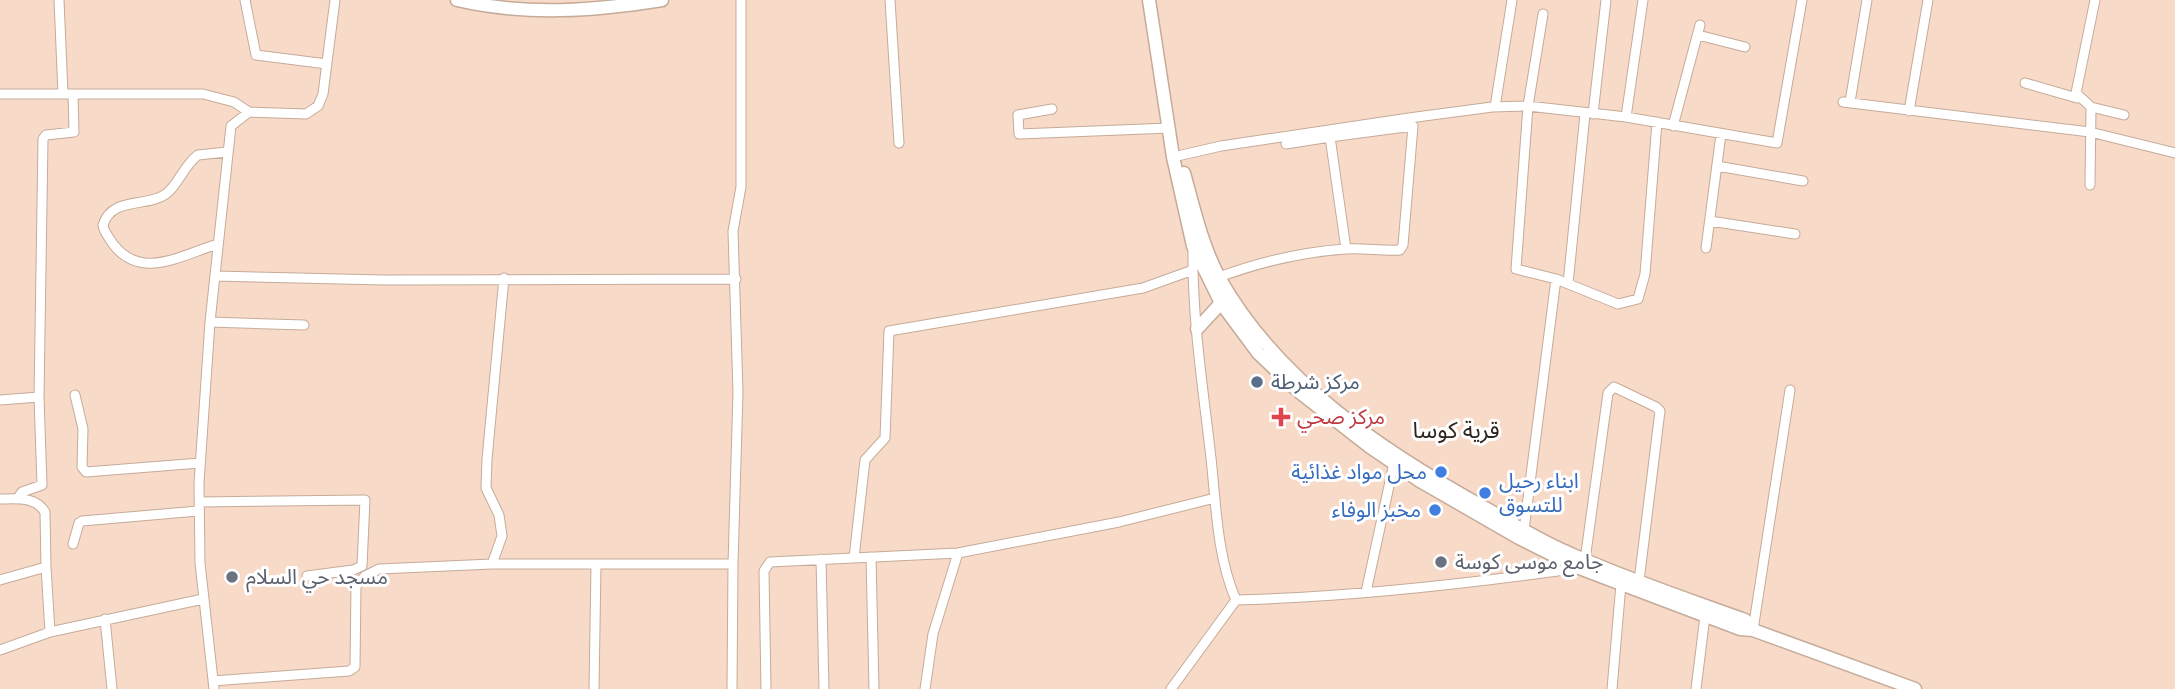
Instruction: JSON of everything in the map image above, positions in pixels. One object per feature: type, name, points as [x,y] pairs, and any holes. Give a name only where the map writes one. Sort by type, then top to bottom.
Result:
[{"type":"street","points":[[60,0],[63,94]]},
{"type":"street","points":[[245,0],[256,55],[327,64]]},
{"type":"street","points":[[0,94],[203,93],[234,102],[249,112],[312,112],[323,93],[335,0]]},
{"type":"street","points":[[457,0],[524,11],[662,0]]},
{"type":"street","points":[[732,689],[738,392],[733,231],[741,187],[741,0]]},
{"type":"street","points":[[890,0],[899,143]]},
{"type":"street","points":[[1149,0],[1193,246],[1197,329],[1215,498],[1225,568],[1236,600]]},
{"type":"street","points":[[1495,107],[1512,0]]},
{"type":"street","points":[[1568,284],[1606,0]]},
{"type":"street","points":[[1626,117],[1643,0]]},
{"type":"street","points":[[1176,156],[1293,135],[1495,107],[1528,106],[1626,117],[1721,135],[1779,142],[1802,0]]},
{"type":"street","points":[[1867,0],[1846,102],[2090,132],[2175,153]]},
{"type":"street","points":[[1909,111],[1928,0]]},
{"type":"street","points":[[2077,98],[2076,86],[2095,0]]},
{"type":"street","points":[[1543,14],[1528,106],[1515,268],[1556,279],[1618,304],[1635,302],[1641,294],[1657,122]]},
{"type":"street","points":[[1673,126],[1699,30],[1745,47]]},
{"type":"street","points":[[2025,83],[2077,98],[2091,107],[2123,115]]},
{"type":"street","points":[[17,499],[22,492],[42,485],[39,397],[43,139],[46,135],[74,132],[74,94]]},
{"type":"street","points":[[2090,185],[2091,107]]},
{"type":"street","points":[[1052,108],[1018,115],[1019,134],[1171,134]]},
{"type":"street","points":[[249,112],[231,127],[227,152],[210,322],[200,463],[198,507],[203,599],[213,685],[349,671],[358,661],[356,586],[365,576],[379,569],[492,564],[733,564]]},
{"type":"street","points":[[1214,279],[1262,262],[1346,249],[1403,248],[1415,128],[1412,125],[1286,144]]},
{"type":"street","points":[[1706,248],[1721,135]]},
{"type":"street","points":[[1330,136],[1346,249]]},
{"type":"street","points":[[218,244],[156,264],[140,264],[123,257],[103,225],[105,219],[124,204],[166,194],[198,155],[227,152]]},
{"type":"street","points":[[1176,156],[1221,303],[1240,331],[1277,365],[1373,443],[1524,530],[1563,556]]},
{"type":"street","points":[[1717,166],[1803,180]]},
{"type":"street","points":[[1710,221],[1795,234]]},
{"type":"street","points":[[1193,246],[1277,365]]},
{"type":"street","points":[[854,558],[865,460],[885,438],[888,331],[1143,288],[1193,270]]},
{"type":"street","points":[[215,276],[384,280],[736,279]]},
{"type":"street","points":[[492,564],[502,536],[499,515],[486,488],[487,459],[504,278]]},
{"type":"street","points":[[1524,530],[1556,279]]},
{"type":"street","points":[[1197,329],[1221,303]]},
{"type":"street","points":[[210,322],[304,325]]},
{"type":"street","points":[[1582,564],[1608,393],[1614,387],[1660,411],[1639,581]]},
{"type":"street","points":[[1754,630],[1790,390]]},
{"type":"street","points":[[75,395],[83,429],[82,467],[86,472],[200,463]]},
{"type":"street","points":[[0,400],[39,397]]},
{"type":"street","points":[[1373,443],[1394,463],[1563,556],[1621,584],[1740,629],[1754,630],[1915,689]]},
{"type":"street","points":[[1366,592],[1394,463]]},
{"type":"street","points":[[766,689],[765,565],[769,562],[958,553],[1119,522],[1215,498]]},
{"type":"street","points":[[0,499],[32,500],[45,512],[50,632]]},
{"type":"street","points":[[73,544],[82,521],[198,507],[365,500],[362,566],[353,570],[307,576]]},
{"type":"street","points":[[925,689],[933,634],[958,553]]},
{"type":"street","points":[[870,557],[874,689]]},
{"type":"street","points":[[821,559],[824,689]]},
{"type":"street","points":[[1236,600],[1366,592],[1582,564],[1639,581],[1745,620],[1754,630]]},
{"type":"street","points":[[594,689],[596,565]]},
{"type":"street","points":[[0,580],[46,567]]},
{"type":"street","points":[[1612,689],[1621,584]]},
{"type":"street","points":[[0,650],[50,632],[203,599]]},
{"type":"street","points":[[1171,689],[1236,600]]},
{"type":"street","points":[[1696,689],[1705,616]]},
{"type":"street","points":[[105,619],[112,689]]},
{"type":"place","name":"مركز شرطة","points":[[1257,382]]},
{"type":"place","name":"مركز صحي","points":[[1281,417]]},
{"type":"place","name":"محل مواد غذائية","points":[[1441,472]]},
{"type":"place","name":"ابناء رحيل للتسوق","points":[[1485,493]]},
{"type":"place","name":"مخبز الوفاء","points":[[1435,510]]},
{"type":"place","name":"جامع موسى كوسة","points":[[1441,562]]},
{"type":"place","name":"مسجد حي السلام","points":[[232,577]]},
{"type":"district","name":"قرية كوسا","points":[[1456,430]]}]
